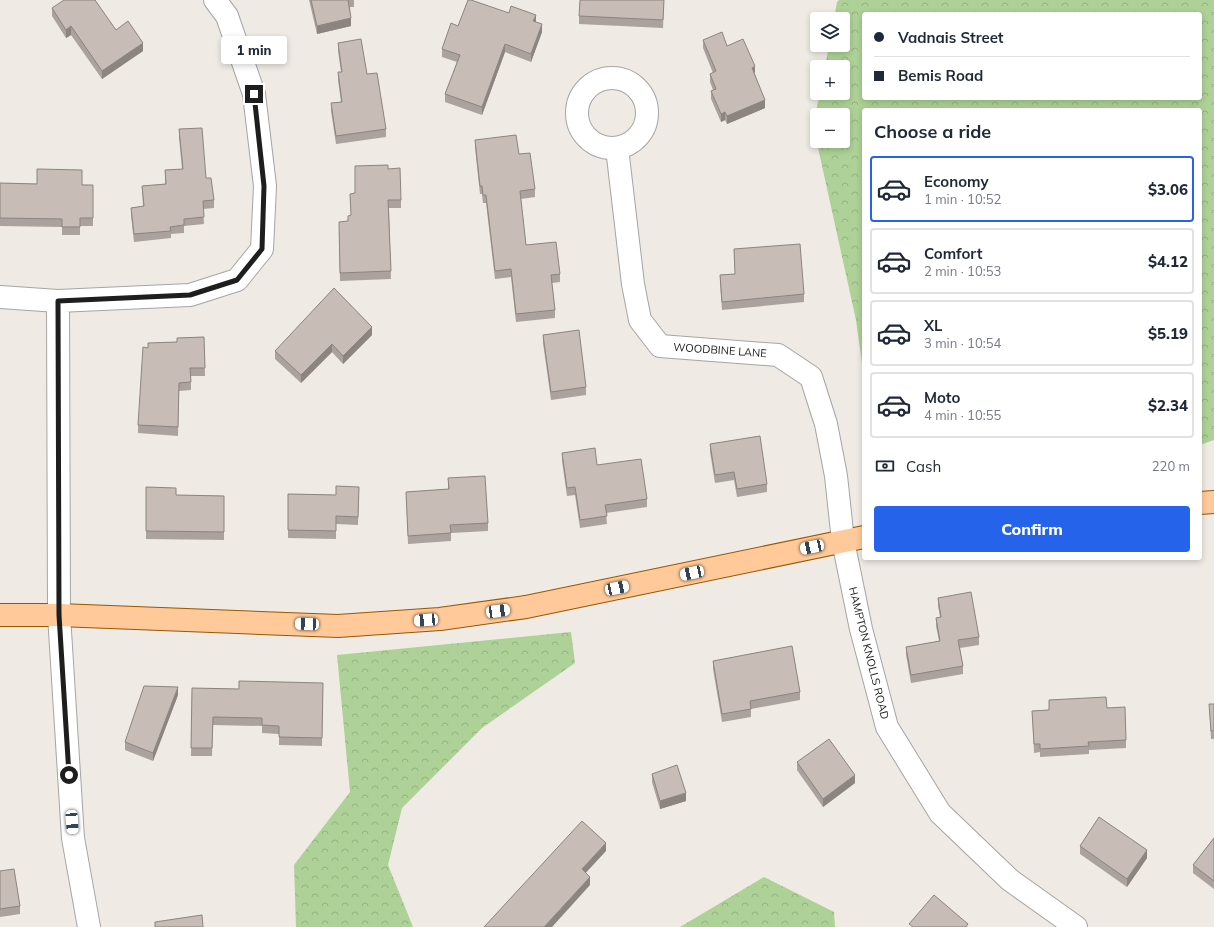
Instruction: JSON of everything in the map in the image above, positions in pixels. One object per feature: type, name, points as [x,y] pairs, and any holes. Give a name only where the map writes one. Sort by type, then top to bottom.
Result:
[{"type":"main road","points":[[1202,503],[1214,502]]},
{"type":"main road","points":[[0,615],[59,615],[338,626],[440,619],[526,607],[862,537]]},
{"type":"street","points":[[0,298],[58,301],[190,295],[237,280],[262,249],[264,186],[254,94],[227,16],[215,0]]},
{"type":"street","name":"WOODBINE LANE","points":[[617,148],[633,284],[640,320],[660,346],[778,355],[811,377],[827,431],[836,476],[843,541]]},
{"type":"street","points":[[58,301],[59,615],[73,838],[89,927]]},
{"type":"street","name":"HAMPTON KNOLLS ROAD","points":[[843,541],[861,629],[887,727],[940,813],[1010,880],[1076,927]]},
{"type":"green space","points":[[839,0],[1214,0],[1214,440],[1202,444],[1202,108],[862,108],[862,364],[856,320],[818,148],[850,148],[850,108],[817,108],[818,100],[850,100],[850,60],[826,60],[828,52],[850,52],[850,12],[835,12],[837,2]]},
{"type":"green space","points":[[571,632],[575,663],[482,728],[402,808],[388,865],[413,927],[296,927],[294,865],[350,792],[337,655]]},
{"type":"green space","points":[[764,877],[834,912],[835,927],[680,927]]},
{"type":"building","points":[[64,0],[95,0],[116,30],[128,21],[143,43],[102,71],[71,26],[66,30],[52,8]]},
{"type":"building","points":[[311,0],[348,0],[351,18],[317,26]]},
{"type":"building","points":[[468,0],[509,13],[511,6],[536,15],[533,21],[542,24],[531,54],[505,44],[482,107],[445,94],[460,55],[442,49],[451,23],[458,26]]},
{"type":"building","points":[[580,0],[664,0],[663,20],[579,16]]},
{"type":"building","points":[[722,32],[727,46],[743,39],[755,66],[752,68],[765,100],[727,116],[725,112],[721,114],[711,91],[716,89],[710,74],[716,71],[703,40]]},
{"type":"building","points":[[361,39],[367,74],[377,73],[386,129],[336,136],[331,103],[342,102],[338,72],[342,72],[338,43]]},
{"type":"building","points":[[202,128],[206,178],[211,178],[214,200],[203,201],[204,217],[184,219],[184,225],[170,227],[171,231],[134,234],[131,208],[144,206],[142,186],[166,184],[165,170],[183,169],[179,129]]},
{"type":"building","points":[[516,135],[519,154],[530,153],[535,189],[520,191],[526,245],[556,242],[560,274],[551,275],[555,310],[516,314],[511,269],[495,271],[486,195],[483,195],[482,186],[480,186],[475,140]]},
{"type":"building","points":[[388,165],[388,169],[400,168],[401,200],[388,200],[391,271],[340,273],[339,222],[348,221],[348,216],[351,215],[350,194],[355,193],[355,166]]},
{"type":"building","points":[[37,169],[82,170],[82,185],[93,185],[93,218],[80,218],[80,227],[62,227],[62,219],[0,218],[0,183],[37,184]]},
{"type":"building","points":[[800,244],[804,294],[722,302],[720,275],[735,274],[734,249]]},
{"type":"building","points":[[334,288],[372,327],[343,356],[332,344],[301,375],[275,351]]},
{"type":"building","points":[[579,330],[586,387],[551,392],[543,335]]},
{"type":"building","points":[[204,337],[205,368],[190,368],[191,382],[179,383],[178,427],[138,425],[143,347],[148,348],[148,343],[177,342],[177,338]]},
{"type":"building","points":[[760,436],[767,484],[737,489],[734,472],[715,475],[710,444]]},
{"type":"building","points":[[595,448],[597,465],[641,459],[647,499],[605,505],[607,516],[580,520],[575,487],[567,488],[562,453]]},
{"type":"building","points":[[485,476],[488,523],[450,525],[451,533],[408,536],[406,492],[449,489],[448,478]]},
{"type":"building","points":[[336,486],[359,487],[358,517],[336,516],[336,531],[288,530],[288,494],[336,495]]},
{"type":"building","points":[[146,487],[176,488],[176,495],[224,496],[224,532],[146,531]]},
{"type":"building","points":[[971,592],[979,637],[958,640],[963,666],[911,675],[906,647],[940,641],[936,618],[941,617],[938,598]]},
{"type":"building","points":[[792,646],[800,692],[750,701],[751,709],[722,714],[713,661]]},
{"type":"building","points":[[239,681],[323,683],[322,738],[279,737],[279,726],[262,725],[262,718],[213,717],[212,748],[191,748],[192,688],[239,689]]},
{"type":"building","points":[[144,686],[178,687],[153,753],[125,742]]},
{"type":"building","points":[[1106,697],[1107,708],[1125,707],[1126,740],[1088,742],[1089,746],[1040,749],[1040,744],[1034,744],[1032,711],[1049,710],[1049,700]]},
{"type":"building","points":[[1209,704],[1214,704],[1214,731],[1211,731]]},
{"type":"building","points":[[829,739],[855,775],[823,799],[797,762]]},
{"type":"building","points":[[677,765],[686,793],[660,801],[652,774]]},
{"type":"building","points":[[1099,817],[1147,850],[1127,879],[1080,846]]},
{"type":"building","points":[[582,821],[606,843],[582,869],[590,877],[544,927],[484,927]]},
{"type":"building","points":[[1214,838],[1214,881],[1193,865]]},
{"type":"building","points":[[14,869],[20,906],[0,909],[0,871]]},
{"type":"building","points":[[934,895],[968,924],[966,927],[913,927],[909,924]]},
{"type":"building","points":[[202,915],[203,927],[155,927],[155,922]]},
{"type":"route","points":[[69,775],[59,615],[58,301],[190,295],[237,280],[262,249],[264,186],[254,94]]}]
